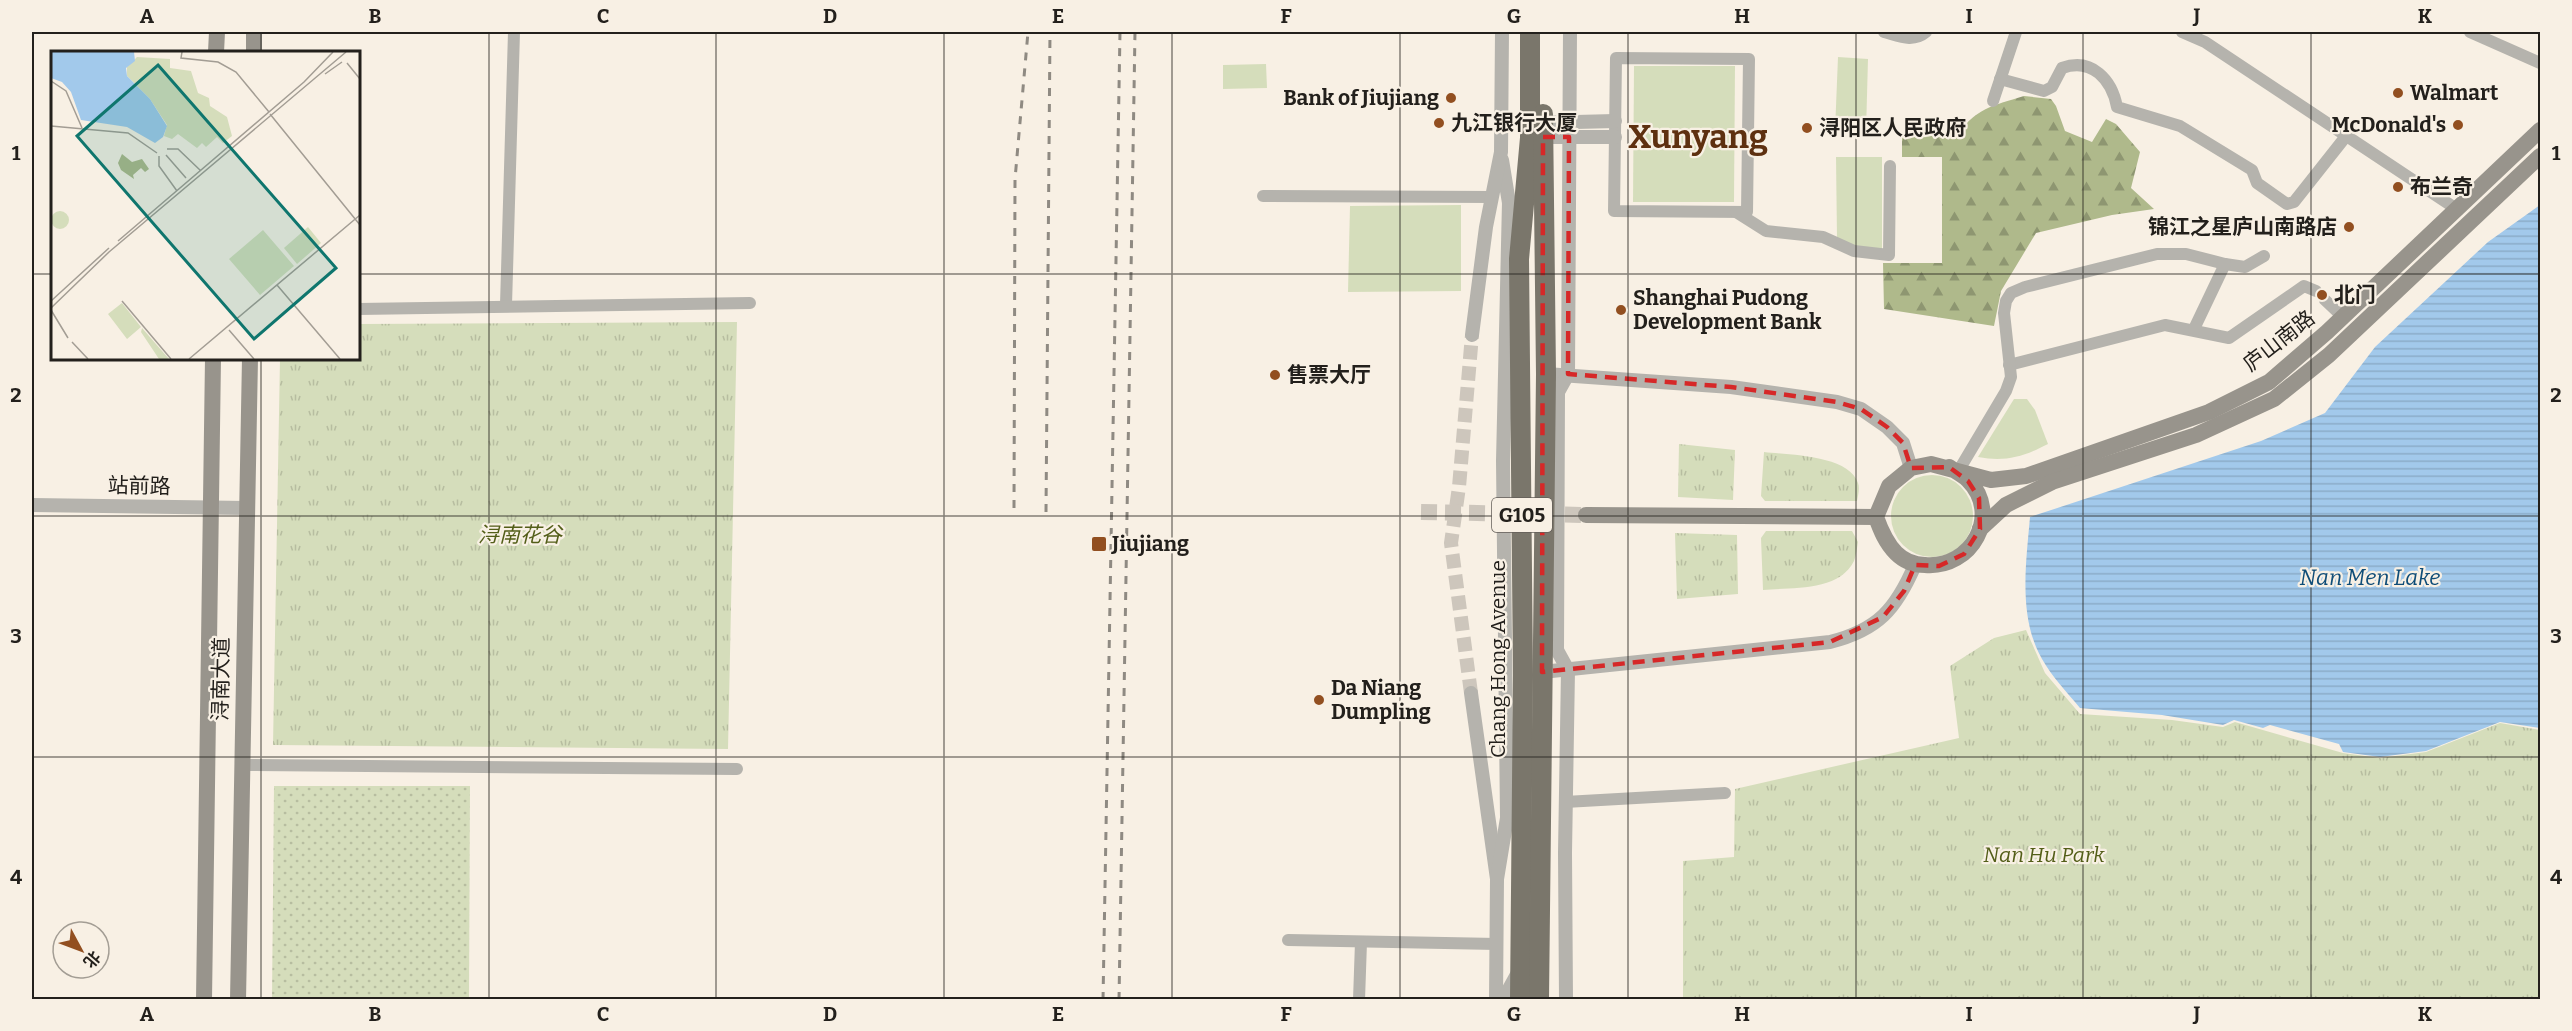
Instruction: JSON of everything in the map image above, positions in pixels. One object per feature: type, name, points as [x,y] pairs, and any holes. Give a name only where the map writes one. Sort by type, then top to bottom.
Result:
[{"type":"highway","name":"Chang Hong Avenue","points":[[1530,32],[1546,374],[1539,999]]},
{"type":"highway","name":"Chang Hong Avenue","points":[[1520,999],[1523,663],[1519,259],[1536,130],[1543,32]]},
{"type":"main road","points":[[216,51],[217,32]]},
{"type":"main road","points":[[254,32],[254,51]]},
{"type":"main road","name":"庐山南路","points":[[1954,469],[1990,480],[2025,476],[2210,412],[2269,381],[2343,317],[2541,130]]},
{"type":"main road","name":"庐山南路","points":[[1980,529],[2006,505],[2052,482],[2196,435],[2274,399],[2329,355],[2541,156]]},
{"type":"main road","name":"浔南大道","points":[[204,999],[213,360]]},
{"type":"main road","name":"浔南大道","points":[[238,999],[250,360]]},
{"type":"main road","points":[[1931,464],[1954,469],[1968,481],[1979,498],[1982,510],[1980,529],[1976,541],[1959,559],[1939,566],[1915,565],[1898,555],[1885,538],[1876,518],[1889,486],[1911,468],[1931,464]]},
{"type":"main road","points":[[1586,515],[1876,518]]},
{"type":"street","points":[[506,305],[514,32]]},
{"type":"street","points":[[1502,32],[1501,152],[1519,259]]},
{"type":"street","points":[[1566,999],[1568,670],[1557,650],[1558,392],[1568,374],[1570,32]]},
{"type":"street","points":[[1884,32],[1907,39],[1920,37],[1926,32]]},
{"type":"street","points":[[1993,101],[2016,32]]},
{"type":"street","points":[[2182,32],[2205,42],[2458,210]]},
{"type":"street","points":[[2478,33],[2541,63]]},
{"type":"street","points":[[1616,58],[1749,59],[1747,212],[1614,211],[1615,121],[1616,58]]},
{"type":"street","points":[[2000,79],[2044,91],[2052,87],[2062,68],[2081,65],[2092,68],[2109,82],[2117,107],[2180,126],[2252,170],[2257,183],[2287,204],[2294,202],[2347,135]]},
{"type":"street","points":[[1536,130],[1569,122],[1615,121]]},
{"type":"street","points":[[1536,130],[1569,137],[1615,137]]},
{"type":"street","points":[[1472,335],[1486,227],[1501,152]]},
{"type":"street","points":[[1735,212],[1766,231],[1823,237],[1854,251],[1889,255],[1890,166]]},
{"type":"street","points":[[1263,195],[1492,197]]},
{"type":"street","points":[[1497,879],[1507,818],[1503,461],[1509,202]]},
{"type":"street","points":[[1954,469],[2006,391],[2011,377],[2004,313],[2006,301],[2011,293],[2025,287],[2157,255],[2186,254],[2245,267],[2264,256]]},
{"type":"street","points":[[2194,329],[2225,264]]},
{"type":"street","points":[[2009,365],[2165,325],[2194,329],[2215,337],[2229,338],[2304,286],[2321,296],[2343,317]]},
{"type":"street","points":[[360,309],[750,303]]},
{"type":"street","points":[[1546,374],[1731,387],[1837,402],[1861,409],[1887,427],[1903,443],[1911,468]]},
{"type":"street","name":"站前路","points":[[32,505],[246,508]]},
{"type":"street","points":[[1542,672],[1842,639],[1856,634],[1883,617],[1904,591],[1915,565]]},
{"type":"street","points":[[1471,693],[1497,879],[1496,999]]},
{"type":"street","points":[[242,765],[737,769]]},
{"type":"street","points":[[1566,802],[1725,793]]},
{"type":"street","points":[[1288,940],[1497,944]]},
{"type":"street","points":[[1359,999],[1361,942]]},
{"type":"street","points":[[1503,999],[1520,969]]},
{"type":"highlighted area","points":[[1543,137],[1569,137],[1568,374],[1731,387],[1837,402],[1861,409],[1887,427],[1903,443],[1911,468],[1949,467],[1968,481],[1979,498],[1980,529],[1964,554],[1939,566],[1915,565],[1904,591],[1883,617],[1830,642],[1542,672]]},
{"type":"green space","points":[[1838,57],[1868,59],[1866,132],[1835,131]]},
{"type":"green space","points":[[1266,64],[1267,88],[1223,89],[1223,65]]},
{"type":"green space","points":[[1634,66],[1735,66],[1734,202],[1633,202]]},
{"type":"green space","points":[[2024,96],[2051,99],[2065,131],[2092,142],[2106,119],[2116,124],[2140,152],[2131,188],[2154,209],[2112,215],[2036,233],[2001,291],[1994,326],[1884,309],[1883,263],[1942,263],[1942,157],[1902,157],[1902,134],[1942,133],[1955,138],[1977,114]]},
{"type":"green space","points":[[1836,157],[1882,157],[1882,250],[1853,246],[1837,239]]},
{"type":"green space","points":[[1461,205],[1461,291],[1348,292],[1350,206]]},
{"type":"green space","name":"浔南花谷","points":[[737,322],[728,749],[273,745],[280,360],[360,360],[360,324]]},
{"type":"green space","points":[[2014,399],[2027,399],[2035,410],[2048,444],[2014,457],[1997,459],[1978,457]]},
{"type":"green space","points":[[1679,444],[1735,450],[1733,500],[1678,497]]},
{"type":"green space","points":[[1764,452],[1817,458],[1843,467],[1858,483],[1857,501],[1765,501],[1761,496]]},
{"type":"green space","points":[[1924,475],[1940,475],[1955,482],[1966,493],[1973,508],[1970,532],[1961,545],[1940,557],[1924,557],[1909,550],[1898,539],[1891,524],[1891,508],[1898,493],[1909,482]]},
{"type":"green space","points":[[1766,531],[1852,531],[1858,542],[1855,559],[1847,571],[1826,583],[1800,588],[1763,590],[1761,538]]},
{"type":"green space","points":[[1675,533],[1737,535],[1738,594],[1677,599]]},
{"type":"green space","name":"Nan Hu Park","points":[[2026,630],[2045,673],[2080,714],[2172,720],[2223,727],[2235,722],[2343,753],[2380,758],[2426,752],[2500,723],[2540,730],[2540,999],[1683,1000],[1683,861],[1734,857],[1735,789],[1959,738],[1950,666],[1994,638]]},
{"type":"green space","points":[[274,786],[470,786],[469,999],[272,999]]},
{"type":"water","name":"Nan Men Lake","points":[[2540,205],[2540,728],[2500,722],[2426,751],[2380,757],[2343,752],[2339,744],[2270,725],[2263,728],[2234,720],[2223,725],[2162,715],[2080,708],[2046,666],[2034,643],[2029,626],[2026,590],[2030,517],[2261,441],[2325,413],[2375,347],[2488,242]]},
{"type":"tunnel","points":[[1471,693],[1451,543],[1459,487],[1472,335]]},
{"type":"tunnel","points":[[1421,512],[1586,515]]},
{"type":"railway","points":[[1014,508],[1015,179],[1028,32]]},
{"type":"railway","points":[[1046,512],[1050,32]]},
{"type":"railway","points":[[1103,1000],[1120,32]]},
{"type":"railway","points":[[1119,1000],[1135,32]]},
{"type":"place","name":"Walmart","points":[[2398,93]]},
{"type":"place","name":"Bank of Jiujiang","points":[[1451,98]]},
{"type":"place","name":"九江银行大厦","points":[[1439,123]]},
{"type":"place","name":"McDonald's","points":[[2458,125]]},
{"type":"place","name":"浔阳区人民政府","points":[[1807,128]]},
{"type":"place","name":"布兰奇","points":[[2398,187]]},
{"type":"place","name":"锦江之星庐山南路店","points":[[2349,227]]},
{"type":"place","name":"北门","points":[[2322,295]]},
{"type":"place","name":"Shanghai Pudong Development Bank","points":[[1621,310]]},
{"type":"place","name":"售票大厅","points":[[1275,375]]},
{"type":"place","name":"Jiujiang","points":[[1099,544]]},
{"type":"place","name":"Da Niang Dumpling","points":[[1319,700]]},
{"type":"district","name":"Xunyang","points":[[1698,137]]}]
